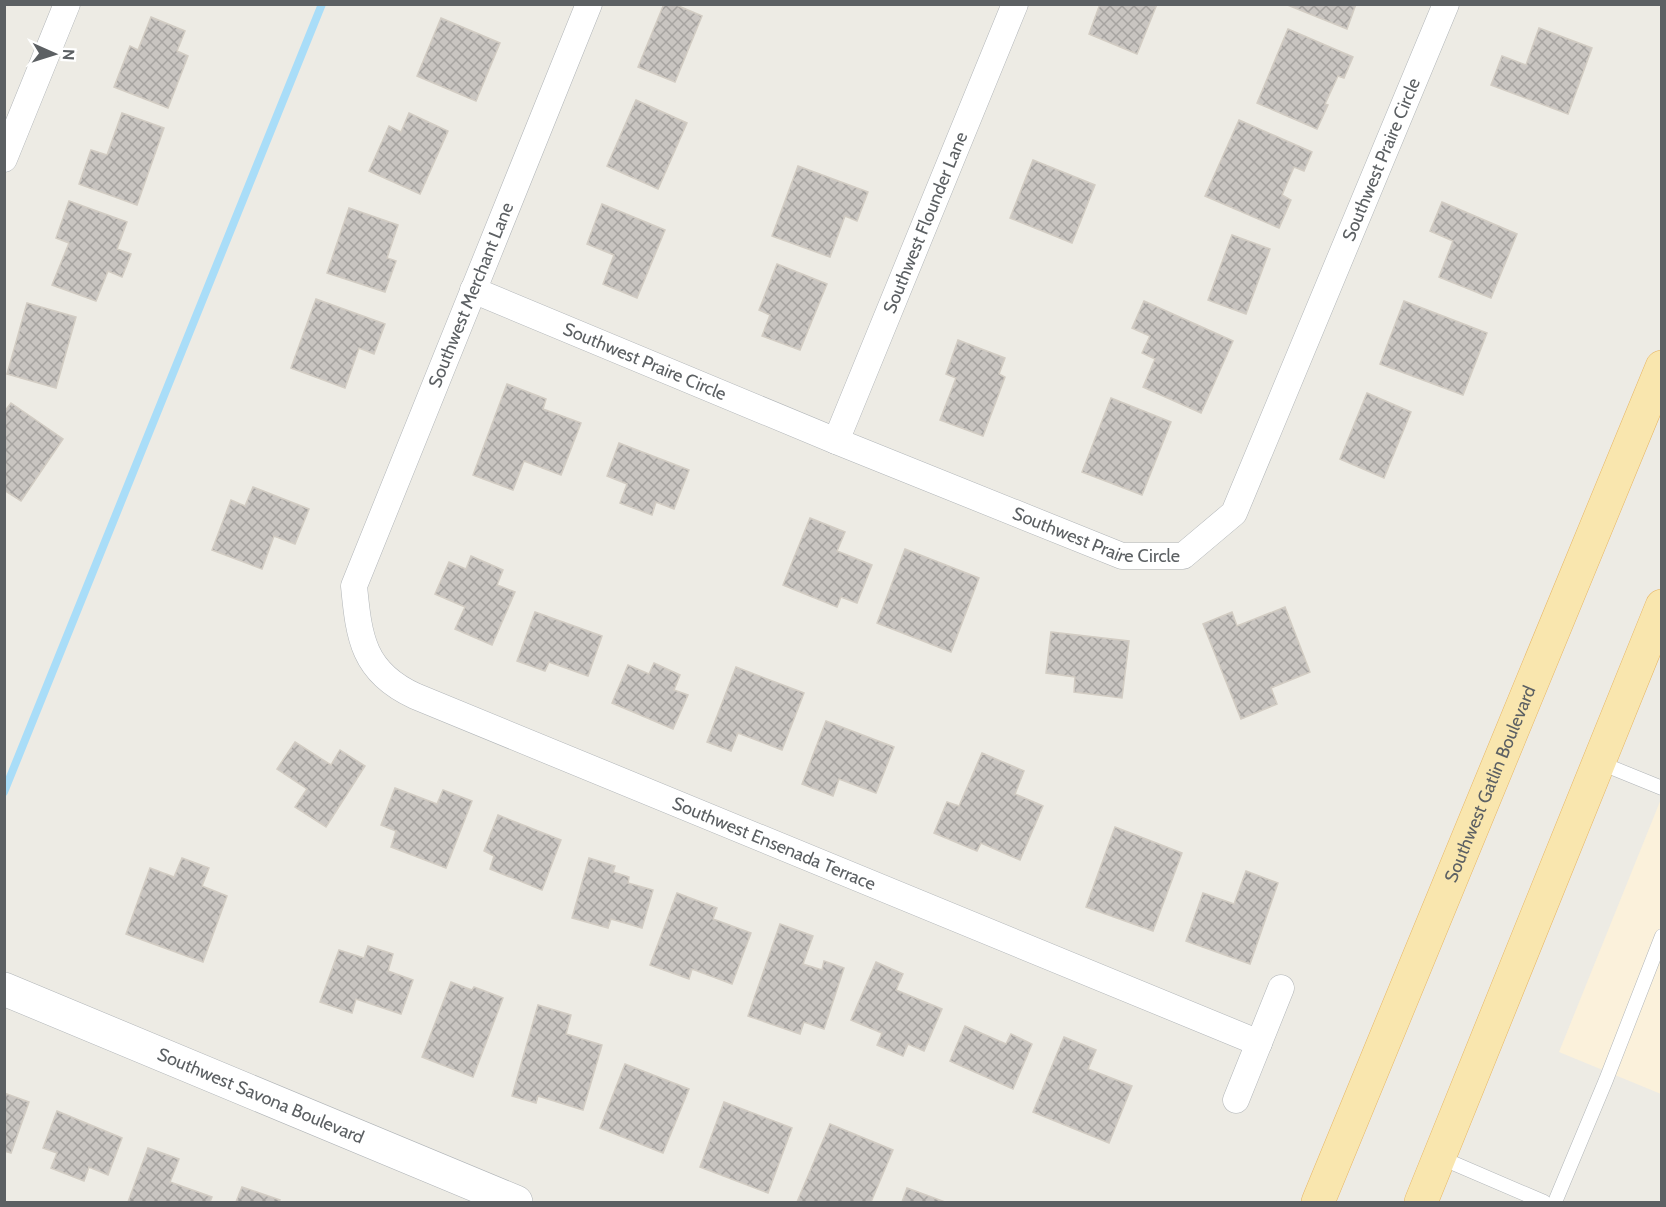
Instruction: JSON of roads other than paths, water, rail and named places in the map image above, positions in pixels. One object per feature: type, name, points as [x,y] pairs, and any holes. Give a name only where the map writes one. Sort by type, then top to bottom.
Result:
[{"type":"main road","name":"Southwest Gatlin Boulevard","points":[[1318,1203],[1358,1101],[1662,367]]},
{"type":"main road","points":[[1421,1203],[1662,606]]},
{"type":"street","points":[[4,159],[15,103],[68,4]]},
{"type":"street","name":"Southwest Merchant Lane","points":[[354,586],[589,4]]},
{"type":"street","name":"Southwest Flounder Lane","points":[[836,441],[1016,4]]},
{"type":"street","name":"Southwest Praire Circle","points":[[473,290],[836,441],[1122,556],[1183,556],[1234,513],[1446,4]]},
{"type":"street","name":"Southwest Ensenada Terrace","points":[[354,586],[363,646],[376,668],[400,689],[1259,1043]]},
{"type":"street","points":[[1236,1100],[1281,988]]},
{"type":"street","name":"Southwest Savona Boulevard","points":[[4,989],[516,1203]]},
{"type":"lane","points":[[1598,762],[1662,788]]},
{"type":"lane","points":[[1555,1203],[1662,936]]},
{"type":"lane","points":[[1439,1157],[1544,1203]]},
{"type":"waterway","points":[[4,792],[322,4]]}]
